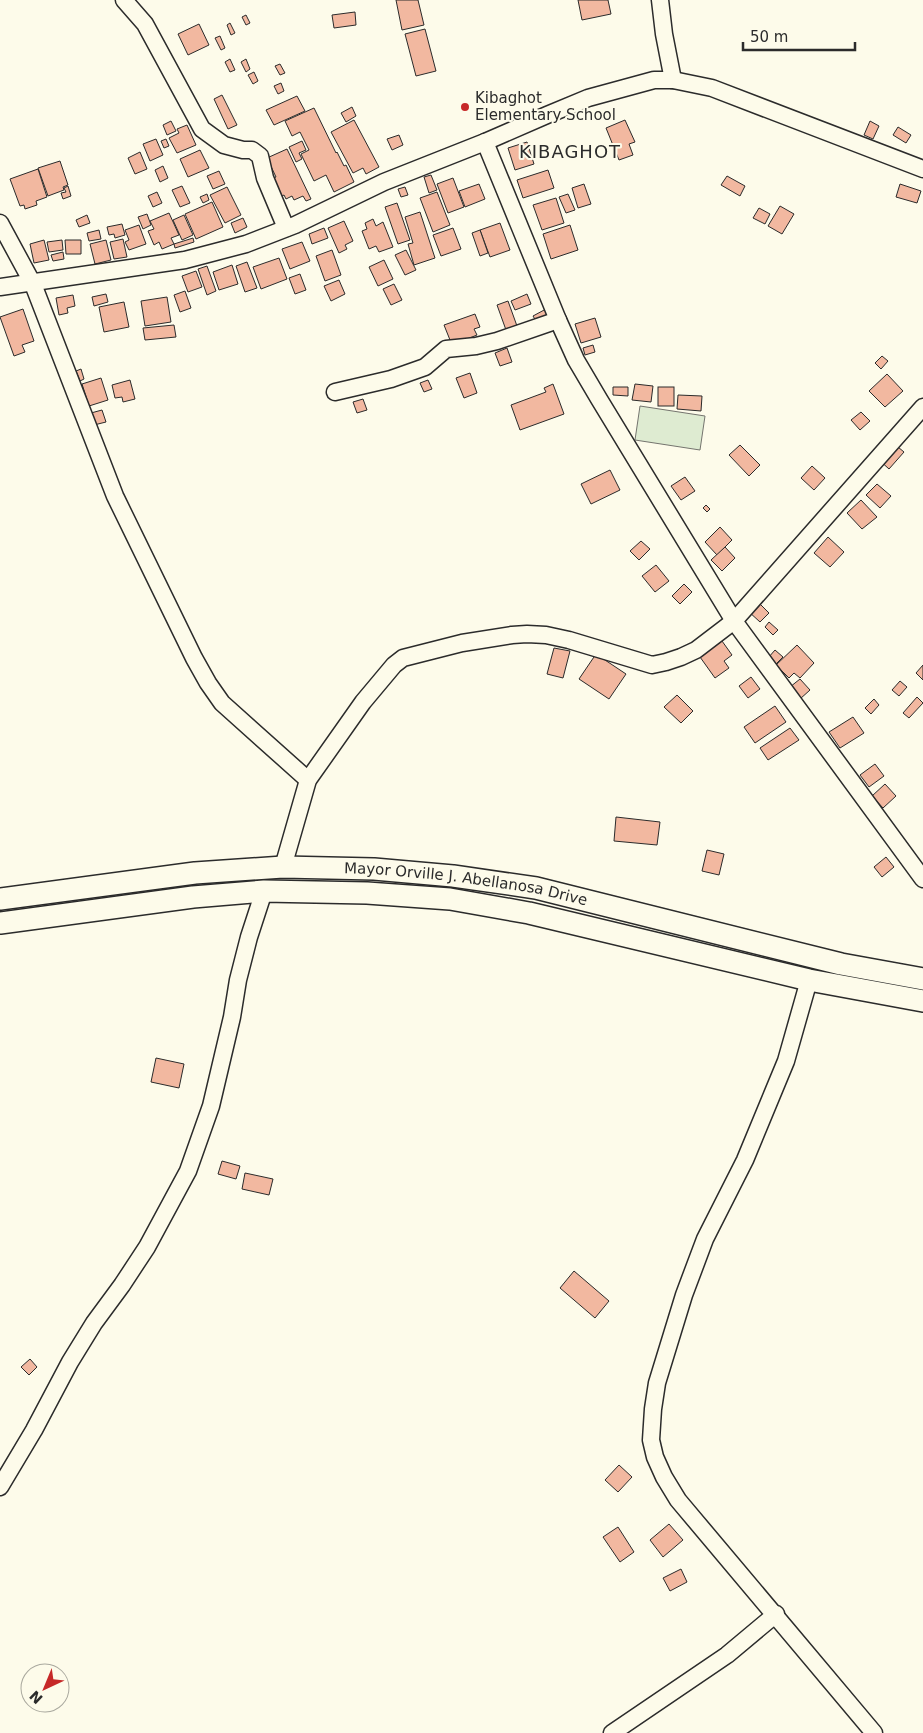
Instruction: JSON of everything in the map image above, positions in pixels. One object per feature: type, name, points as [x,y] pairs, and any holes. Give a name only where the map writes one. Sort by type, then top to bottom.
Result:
[{"type":"main road","name":"Mayor Orville J. Abellanosa Drive","points":[[0,899],[195,873],[283,867],[374,869],[453,876],[536,888],[841,964],[923,979]]},
{"type":"main road","points":[[529,913],[536,888]]},
{"type":"main road","points":[[69,890],[72,913]]},
{"type":"main road","name":"Mayor Orville J. Abellanosa Drive","points":[[0,923],[192,897],[264,891],[367,893],[450,899],[529,913],[809,980],[923,1001]]},
{"type":"street","points":[[124,0],[145,24],[202,129],[224,145],[242,150],[252,150],[260,156],[265,178],[286,228]]},
{"type":"street","points":[[660,0],[672,80]]},
{"type":"street","points":[[0,287],[33,284],[185,260],[246,244],[286,228],[384,182],[588,98],[654,80],[672,80],[712,88],[923,169]]},
{"type":"street","points":[[485,142],[558,320],[576,360],[594,392],[734,621],[923,880]]},
{"type":"street","points":[[0,223],[33,284],[115,496],[194,658],[222,703],[308,780]]},
{"type":"street","points":[[335,392],[391,379],[426,367],[446,349],[476,346],[497,341],[558,320]]},
{"type":"street","points":[[283,867],[308,780],[337,737],[378,683],[403,658],[462,643],[512,635],[546,635],[652,664],[666,662],[696,650],[734,621],[923,407]]},
{"type":"street","points":[[0,1487],[34,1430],[70,1362],[94,1323],[122,1286],[147,1247],[188,1171],[211,1106],[232,1017],[238,980],[264,891]]},
{"type":"street","points":[[809,980],[786,1061],[745,1160],[705,1238],[684,1296],[657,1383],[651,1440],[655,1457],[678,1500],[776,1614],[874,1733]]},
{"type":"street","points":[[612,1733],[727,1654],[776,1614]]},
{"type":"green space","points":[[640,406],[705,416],[700,450],[635,440]]},
{"type":"building","points":[[396,0],[418,0],[424,25],[402,30]]},
{"type":"building","points":[[578,0],[608,0],[611,14],[582,20]]},
{"type":"building","points":[[355,12],[356,25],[334,28],[332,15]]},
{"type":"building","points":[[246,15],[250,23],[246,25],[242,17]]},
{"type":"building","points":[[230,23],[235,33],[231,35],[227,25]]},
{"type":"building","points":[[199,24],[209,45],[188,55],[178,34]]},
{"type":"building","points":[[425,29],[436,71],[416,76],[405,34]]},
{"type":"building","points":[[220,36],[225,48],[221,50],[215,38]]},
{"type":"building","points":[[230,59],[235,70],[230,72],[225,62]]},
{"type":"building","points":[[246,59],[250,69],[246,72],[241,62]]},
{"type":"building","points":[[280,64],[285,73],[280,75],[275,66]]},
{"type":"building","points":[[254,72],[258,81],[253,84],[248,75]]},
{"type":"building","points":[[281,83],[284,91],[278,94],[274,86]]},
{"type":"building","points":[[222,95],[237,125],[228,129],[214,99]]},
{"type":"building","points":[[297,96],[305,111],[274,125],[266,110]]},
{"type":"building","points":[[352,107],[356,116],[346,122],[341,113]]},
{"type":"building","points":[[314,108],[336,153],[344,166],[346,165],[354,182],[334,192],[326,175],[314,181],[301,154],[309,150],[300,132],[292,136],[285,121]]},
{"type":"building","points":[[354,120],[379,167],[366,174],[363,168],[353,173],[331,132]]},
{"type":"building","points":[[625,120],[635,142],[629,144],[633,155],[619,160],[606,128]]},
{"type":"building","points":[[171,121],[176,131],[167,135],[163,125]]},
{"type":"building","points":[[870,121],[879,126],[873,139],[864,135]]},
{"type":"building","points":[[187,125],[196,145],[177,153],[169,138],[179,133],[177,129]]},
{"type":"building","points":[[898,127],[911,135],[906,143],[893,135]]},
{"type":"building","points":[[399,135],[403,145],[392,150],[387,139]]},
{"type":"building","points":[[156,139],[163,155],[150,161],[143,144]]},
{"type":"building","points":[[166,139],[169,146],[164,148],[161,141]]},
{"type":"building","points":[[302,141],[306,150],[299,153],[302,159],[296,162],[289,147]]},
{"type":"building","points":[[527,142],[534,164],[515,170],[508,148]]},
{"type":"building","points":[[287,149],[311,199],[306,201],[303,196],[294,200],[292,196],[286,199],[284,195],[278,198],[269,180],[276,177],[267,158]]},
{"type":"building","points":[[200,150],[209,168],[188,177],[180,159]]},
{"type":"building","points":[[140,152],[147,169],[135,174],[128,158]]},
{"type":"building","points":[[60,161],[68,185],[63,187],[64,190],[48,196],[38,168]]},
{"type":"building","points":[[163,166],[168,178],[160,182],[155,170]]},
{"type":"building","points":[[38,169],[47,197],[36,201],[37,205],[25,209],[24,205],[20,206],[10,179]]},
{"type":"building","points":[[548,170],[554,188],[523,198],[517,180]]},
{"type":"building","points":[[219,171],[225,184],[213,189],[207,176]]},
{"type":"building","points":[[431,175],[437,190],[429,193],[424,177]]},
{"type":"building","points":[[727,176],[745,186],[740,196],[721,185]]},
{"type":"building","points":[[453,178],[464,207],[448,213],[437,184]]},
{"type":"building","points":[[479,184],[485,199],[465,207],[459,191]]},
{"type":"building","points":[[584,184],[591,204],[578,208],[572,188]]},
{"type":"building","points":[[900,184],[921,191],[917,203],[896,197]]},
{"type":"building","points":[[68,186],[71,196],[63,199],[61,193],[66,192],[64,188]]},
{"type":"building","points":[[182,186],[190,203],[180,207],[172,190]]},
{"type":"building","points":[[227,187],[241,215],[225,223],[210,195]]},
{"type":"building","points":[[405,187],[408,195],[401,197],[398,189]]},
{"type":"building","points":[[157,192],[162,203],[153,207],[148,196]]},
{"type":"building","points":[[437,192],[450,225],[433,232],[420,198]]},
{"type":"building","points":[[207,194],[209,200],[203,203],[200,197]]},
{"type":"building","points":[[568,194],[575,210],[566,213],[559,197]]},
{"type":"building","points":[[556,198],[564,223],[542,230],[533,205]]},
{"type":"building","points":[[212,202],[223,227],[196,239],[185,214]]},
{"type":"building","points":[[397,203],[410,240],[398,244],[385,207]]},
{"type":"building","points":[[780,206],[794,214],[782,234],[768,226]]},
{"type":"building","points":[[759,208],[770,214],[765,224],[753,218]]},
{"type":"building","points":[[420,212],[435,258],[414,265],[408,244],[413,243],[405,217]]},
{"type":"building","points":[[169,213],[179,235],[171,238],[174,244],[162,249],[159,242],[154,245],[148,231],[154,229],[150,221]]},
{"type":"building","points":[[147,214],[151,225],[143,229],[138,217]]},
{"type":"building","points":[[87,215],[90,223],[79,227],[76,220]]},
{"type":"building","points":[[184,215],[193,235],[182,240],[173,220]]},
{"type":"building","points":[[243,218],[247,227],[235,233],[231,223]]},
{"type":"building","points":[[373,219],[376,226],[383,222],[393,247],[379,252],[376,246],[369,249],[362,231],[367,229],[365,223]]},
{"type":"building","points":[[344,221],[353,241],[345,245],[347,249],[339,253],[328,228]]},
{"type":"building","points":[[500,223],[510,250],[490,257],[480,230]]},
{"type":"building","points":[[122,224],[125,235],[115,238],[114,234],[109,235],[107,227]]},
{"type":"building","points":[[139,225],[146,244],[129,250],[125,242],[129,240],[125,230]]},
{"type":"building","points":[[570,225],[578,250],[551,259],[543,234]]},
{"type":"building","points":[[324,228],[328,238],[312,244],[309,234]]},
{"type":"building","points":[[453,228],[461,249],[441,256],[433,235]]},
{"type":"building","points":[[99,230],[101,239],[89,241],[87,233]]},
{"type":"building","points":[[480,230],[488,253],[480,256],[472,233]]},
{"type":"building","points":[[193,238],[194,242],[175,248],[174,244]]},
{"type":"building","points":[[123,239],[127,257],[114,259],[110,242]]},
{"type":"building","points":[[44,240],[49,260],[34,263],[30,244]]},
{"type":"building","points":[[62,240],[63,250],[49,252],[47,242]]},
{"type":"building","points":[[65,240],[81,240],[81,254],[66,254]]},
{"type":"building","points":[[106,240],[111,260],[95,264],[90,244]]},
{"type":"building","points":[[302,242],[310,261],[290,269],[282,249]]},
{"type":"building","points":[[332,250],[341,275],[325,281],[316,256]]},
{"type":"building","points":[[406,250],[416,270],[405,275],[395,255]]},
{"type":"building","points":[[63,252],[64,259],[53,261],[51,255]]},
{"type":"building","points":[[279,258],[287,279],[261,289],[253,267]]},
{"type":"building","points":[[384,260],[393,279],[378,286],[369,267]]},
{"type":"building","points":[[247,262],[257,288],[245,292],[236,266]]},
{"type":"building","points":[[232,265],[238,284],[219,290],[213,272]]},
{"type":"building","points":[[207,266],[216,291],[207,295],[198,269]]},
{"type":"building","points":[[196,271],[202,287],[188,292],[182,276]]},
{"type":"building","points":[[300,274],[306,290],[295,294],[289,278]]},
{"type":"building","points":[[339,280],[345,294],[331,301],[324,286]]},
{"type":"building","points":[[394,284],[402,300],[391,305],[383,289]]},
{"type":"building","points":[[185,291],[191,308],[180,312],[174,295]]},
{"type":"building","points":[[106,294],[108,302],[94,306],[92,297]]},
{"type":"building","points":[[527,294],[531,304],[515,310],[511,301]]},
{"type":"building","points":[[73,295],[75,306],[67,308],[68,313],[59,315],[56,298]]},
{"type":"building","points":[[167,297],[171,322],[145,326],[141,301]]},
{"type":"building","points":[[508,301],[517,326],[506,330],[497,305]]},
{"type":"building","points":[[124,302],[129,327],[104,332],[99,307]]},
{"type":"building","points":[[23,309],[34,341],[22,345],[25,352],[14,356],[0,317]]},
{"type":"building","points":[[546,309],[549,315],[536,321],[533,316]]},
{"type":"building","points":[[475,314],[480,327],[474,329],[477,335],[452,345],[444,325]]},
{"type":"building","points":[[595,318],[601,337],[581,343],[575,324]]},
{"type":"building","points":[[174,325],[176,337],[145,340],[143,328]]},
{"type":"building","points":[[593,345],[595,352],[585,355],[583,348]]},
{"type":"building","points":[[507,348],[512,362],[500,366],[495,353]]},
{"type":"building","points":[[882,356],[888,361],[881,369],[875,363]]},
{"type":"building","points":[[81,369],[84,379],[80,381],[76,371]]},
{"type":"building","points":[[470,373],[477,393],[464,398],[456,378]]},
{"type":"building","points":[[887,374],[903,391],[885,407],[869,391]]},
{"type":"building","points":[[101,378],[108,400],[89,406],[82,384]]},
{"type":"building","points":[[130,380],[135,399],[123,402],[122,397],[115,398],[112,385]]},
{"type":"building","points":[[428,380],[432,389],[424,392],[420,383]]},
{"type":"building","points":[[553,384],[564,414],[520,430],[511,405],[546,392],[544,388]]},
{"type":"building","points":[[635,384],[653,386],[651,402],[632,400]]},
{"type":"building","points":[[613,387],[628,387],[628,396],[613,395]]},
{"type":"building","points":[[658,387],[674,387],[674,406],[658,406]]},
{"type":"building","points":[[678,395],[702,396],[701,411],[677,409]]},
{"type":"building","points":[[363,399],[367,410],[357,413],[353,402]]},
{"type":"building","points":[[102,410],[106,422],[94,425],[91,413]]},
{"type":"building","points":[[861,412],[870,421],[860,430],[851,420]]},
{"type":"building","points":[[892,442],[904,452],[889,469],[878,459]]},
{"type":"building","points":[[740,445],[760,465],[749,476],[729,455]]},
{"type":"building","points":[[812,466],[825,478],[814,490],[801,478]]},
{"type":"building","points":[[610,470],[620,490],[591,504],[581,484]]},
{"type":"building","points":[[685,477],[695,491],[681,500],[671,486]]},
{"type":"building","points":[[877,484],[891,496],[880,508],[866,495]]},
{"type":"building","points":[[861,500],[877,517],[862,529],[847,513]]},
{"type":"building","points":[[706,505],[710,509],[707,512],[703,508]]},
{"type":"building","points":[[720,527],[732,540],[717,555],[705,542]]},
{"type":"building","points":[[828,537],[844,552],[830,567],[814,553]]},
{"type":"building","points":[[641,541],[650,549],[639,560],[630,551]]},
{"type":"building","points":[[725,547],[735,558],[722,571],[711,560]]},
{"type":"building","points":[[656,565],[669,581],[655,592],[642,576]]},
{"type":"building","points":[[684,584],[692,592],[680,604],[672,596]]},
{"type":"building","points":[[758,602],[769,613],[760,622],[748,611]]},
{"type":"building","points":[[769,622],[778,630],[773,635],[765,627]]},
{"type":"building","points":[[722,641],[732,655],[724,661],[729,668],[715,678],[700,657]]},
{"type":"building","points":[[797,645],[814,663],[800,678],[794,673],[789,678],[776,665]]},
{"type":"building","points":[[554,648],[570,651],[563,678],[547,674]]},
{"type":"building","points":[[775,650],[783,657],[775,665],[768,658]]},
{"type":"building","points":[[596,654],[626,674],[609,699],[579,679]]},
{"type":"building","points":[[923,665],[923,680],[916,673]]},
{"type":"building","points":[[751,677],[760,689],[748,698],[739,686]]},
{"type":"building","points":[[800,679],[810,690],[800,699],[790,687]]},
{"type":"building","points":[[900,681],[907,687],[899,696],[892,690]]},
{"type":"building","points":[[677,695],[693,711],[681,723],[664,707]]},
{"type":"building","points":[[917,697],[923,703],[909,718],[903,713]]},
{"type":"building","points":[[874,699],[879,705],[871,714],[865,708]]},
{"type":"building","points":[[775,706],[786,722],[755,743],[744,727]]},
{"type":"building","points":[[853,717],[864,733],[840,748],[829,732]]},
{"type":"building","points":[[790,728],[799,740],[768,760],[760,748]]},
{"type":"building","points":[[875,764],[884,776],[869,787],[860,775]]},
{"type":"building","points":[[885,784],[896,796],[883,808],[872,796]]},
{"type":"building","points":[[616,817],[660,822],[657,845],[614,841]]},
{"type":"building","points":[[707,850],[724,854],[719,875],[702,871]]},
{"type":"building","points":[[886,857],[894,867],[882,877],[874,867]]},
{"type":"building","points":[[156,1058],[184,1064],[179,1088],[151,1082]]},
{"type":"building","points":[[222,1161],[240,1166],[236,1179],[218,1174]]},
{"type":"building","points":[[245,1173],[273,1179],[269,1195],[242,1189]]},
{"type":"building","points":[[574,1271],[609,1301],[595,1318],[560,1288]]},
{"type":"building","points":[[30,1359],[37,1367],[29,1375],[21,1367]]},
{"type":"building","points":[[619,1465],[632,1477],[618,1492],[605,1480]]},
{"type":"building","points":[[669,1524],[683,1540],[663,1557],[650,1540]]},
{"type":"building","points":[[618,1527],[634,1552],[620,1562],[603,1537]]},
{"type":"building","points":[[681,1569],[687,1582],[670,1591],[663,1578]]},
{"type":"place","name":"Kibaghot Elementary School","points":[[465,107]]},
{"type":"district","name":"KIBAGHOT","points":[[570,152]]}]
